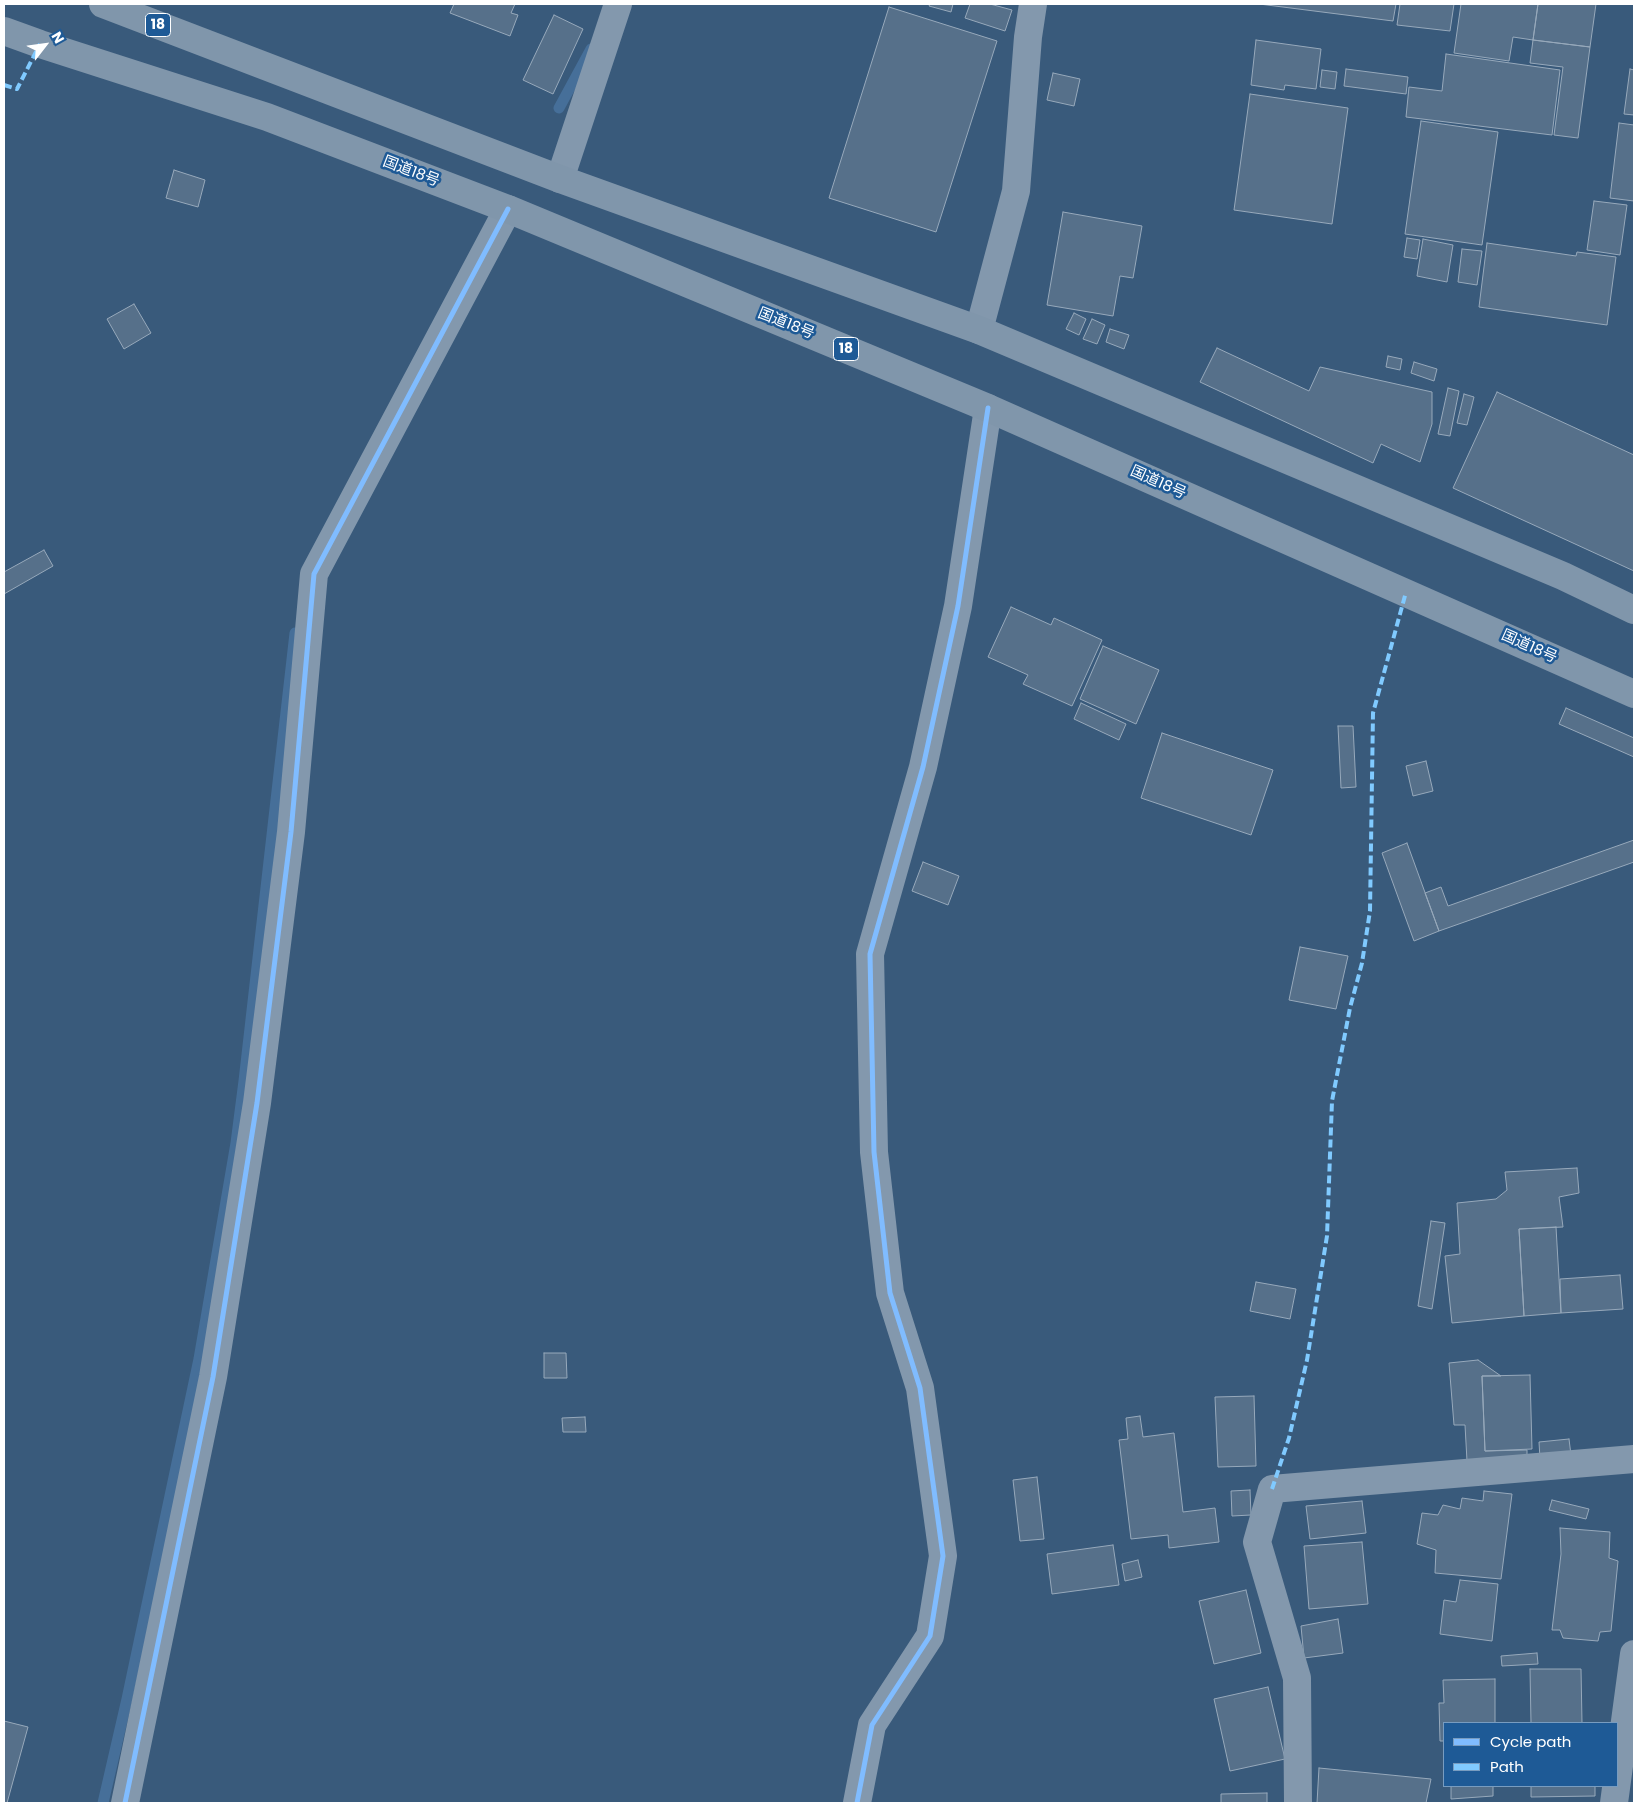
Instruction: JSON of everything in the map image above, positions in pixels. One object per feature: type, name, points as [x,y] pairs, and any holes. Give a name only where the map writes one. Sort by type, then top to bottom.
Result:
[{"type":"highway","name":"18","points":[[103,4],[317,84],[560,179],[979,330],[1563,576],[1634,610]]},
{"type":"highway","name":"国道18号","points":[[4,31],[267,117],[508,209],[988,408],[1634,694]]},
{"type":"street","points":[[560,179],[618,4]]},
{"type":"street","points":[[979,330],[1016,190],[1028,36],[1033,4]]},
{"type":"street","points":[[125,1803],[213,1377],[257,1103],[291,832],[314,574],[508,209]]},
{"type":"street","points":[[857,1803],[872,1725],[930,1636],[943,1556],[920,1388],[890,1293],[874,1152],[870,954],[927,748],[958,606],[988,408]]},
{"type":"street","points":[[1298,1803],[1297,1678],[1257,1542],[1272,1489],[1634,1459]]},
{"type":"street","points":[[1618,1773],[1634,1654]]},
{"type":"street","points":[[1614,1803],[1616,1787]]},
{"type":"building","points":[[454,4],[515,4],[511,13],[518,15],[510,36],[450,13]]},
{"type":"building","points":[[930,4],[953,4],[951,12],[929,6]]},
{"type":"building","points":[[970,4],[990,4],[1012,10],[1005,31],[965,18]]},
{"type":"building","points":[[1259,4],[1396,4],[1393,21]]},
{"type":"building","points":[[1400,4],[1454,4],[1450,31],[1397,25]]},
{"type":"building","points":[[1461,4],[1538,4],[1533,40],[1513,37],[1509,61],[1454,53]]},
{"type":"building","points":[[1538,4],[1596,4],[1590,47],[1533,40]]},
{"type":"building","points":[[889,7],[997,41],[936,232],[829,198]]},
{"type":"building","points":[[554,15],[583,29],[553,94],[523,80]]},
{"type":"building","points":[[1256,40],[1321,49],[1316,89],[1285,85],[1284,90],[1251,85]]},
{"type":"building","points":[[1533,40],[1590,47],[1578,138],[1554,135],[1563,67],[1530,63]]},
{"type":"building","points":[[1446,54],[1560,70],[1552,135],[1406,117],[1409,87],[1442,91]]},
{"type":"building","points":[[1346,69],[1408,77],[1406,94],[1344,86]]},
{"type":"building","points":[[1630,69],[1634,70],[1634,115],[1624,114]]},
{"type":"building","points":[[1322,70],[1337,72],[1335,89],[1320,87]]},
{"type":"building","points":[[1053,73],[1080,79],[1074,106],[1047,100]]},
{"type":"building","points":[[1250,94],[1348,108],[1332,224],[1234,210]]},
{"type":"building","points":[[1421,121],[1498,132],[1482,245],[1405,234]]},
{"type":"building","points":[[1619,123],[1634,125],[1634,201],[1610,198]]},
{"type":"building","points":[[174,170],[205,180],[198,207],[166,198]]},
{"type":"building","points":[[1594,201],[1627,205],[1620,255],[1587,250]]},
{"type":"building","points":[[1063,212],[1142,226],[1133,278],[1120,276],[1113,316],[1047,305]]},
{"type":"building","points":[[1407,238],[1420,240],[1417,259],[1404,257]]},
{"type":"building","points":[[1423,239],[1453,245],[1447,282],[1417,276]]},
{"type":"building","points":[[1487,243],[1576,256],[1577,252],[1616,257],[1607,325],[1479,307]]},
{"type":"building","points":[[1462,249],[1482,251],[1477,285],[1458,282]]},
{"type":"building","points":[[134,304],[151,333],[124,349],[107,319]]},
{"type":"building","points":[[1074,313],[1086,319],[1079,335],[1066,329]]},
{"type":"building","points":[[1092,319],[1105,325],[1097,344],[1083,339]]},
{"type":"building","points":[[1110,329],[1129,335],[1124,349],[1106,342]]},
{"type":"building","points":[[1217,348],[1309,391],[1320,367],[1432,392],[1432,424],[1420,462],[1381,444],[1373,463],[1200,382]]},
{"type":"building","points":[[1388,356],[1402,359],[1400,370],[1386,367]]},
{"type":"building","points":[[1414,362],[1437,369],[1434,381],[1411,373]]},
{"type":"building","points":[[1448,388],[1459,391],[1450,436],[1438,434]]},
{"type":"building","points":[[1497,392],[1634,455],[1634,571],[1453,488]]},
{"type":"building","points":[[1464,394],[1474,397],[1467,425],[1457,423]]},
{"type":"building","points":[[44,550],[53,566],[4,594],[4,572]]},
{"type":"building","points":[[1011,607],[1051,625],[1054,618],[1102,640],[1072,706],[1023,684],[1028,675],[988,657]]},
{"type":"building","points":[[1103,646],[1159,670],[1136,724],[1080,699]]},
{"type":"building","points":[[1081,703],[1126,724],[1119,740],[1074,719]]},
{"type":"building","points":[[1566,708],[1634,738],[1634,757],[1559,724]]},
{"type":"building","points":[[1338,726],[1353,726],[1356,787],[1341,788]]},
{"type":"building","points":[[1162,733],[1273,770],[1251,835],[1141,798]]},
{"type":"building","points":[[1426,761],[1433,791],[1413,796],[1406,766]]},
{"type":"building","points":[[1634,840],[1634,862],[1439,931],[1425,893],[1441,887],[1448,906]]},
{"type":"building","points":[[1407,843],[1439,931],[1414,941],[1382,853]]},
{"type":"building","points":[[923,862],[959,876],[948,905],[912,891]]},
{"type":"building","points":[[1300,947],[1348,956],[1336,1009],[1289,1000]]},
{"type":"building","points":[[1577,1168],[1579,1193],[1559,1197],[1563,1227],[1519,1229],[1524,1316],[1452,1323],[1445,1256],[1460,1254],[1457,1203],[1496,1199],[1507,1190],[1505,1172]]},
{"type":"building","points":[[1431,1221],[1445,1223],[1432,1309],[1418,1306]]},
{"type":"building","points":[[1556,1227],[1561,1313],[1524,1316],[1519,1229]]},
{"type":"building","points":[[1620,1275],[1623,1309],[1561,1313],[1560,1279]]},
{"type":"building","points":[[1256,1282],[1296,1289],[1290,1319],[1250,1311]]},
{"type":"building","points":[[544,1353],[566,1353],[567,1378],[544,1378]]},
{"type":"building","points":[[1478,1360],[1501,1376],[1482,1376],[1485,1451],[1527,1450],[1527,1458],[1467,1461],[1465,1425],[1454,1425],[1449,1363]]},
{"type":"building","points":[[1530,1375],[1532,1449],[1485,1451],[1482,1376]]},
{"type":"building","points":[[1254,1396],[1256,1466],[1218,1467],[1215,1397]]},
{"type":"building","points":[[1140,1416],[1143,1437],[1174,1433],[1183,1512],[1215,1508],[1219,1542],[1169,1548],[1168,1535],[1131,1539],[1119,1440],[1128,1439],[1126,1418]]},
{"type":"building","points":[[585,1417],[586,1432],[563,1432],[562,1418]]},
{"type":"building","points":[[1569,1439],[1571,1455],[1540,1459],[1539,1442]]},
{"type":"building","points":[[1037,1477],[1044,1539],[1020,1541],[1013,1480]]},
{"type":"building","points":[[1250,1490],[1251,1515],[1232,1516],[1231,1491]]},
{"type":"building","points":[[1484,1491],[1512,1494],[1501,1579],[1435,1573],[1436,1550],[1417,1544],[1422,1513],[1438,1515],[1443,1505],[1460,1509],[1462,1498],[1483,1501]]},
{"type":"building","points":[[1552,1500],[1589,1509],[1586,1519],[1549,1510]]},
{"type":"building","points":[[1362,1501],[1366,1533],[1310,1539],[1306,1506]]},
{"type":"building","points":[[1560,1528],[1610,1532],[1609,1558],[1618,1561],[1611,1631],[1600,1632],[1598,1641],[1563,1638],[1560,1630],[1552,1630],[1561,1554]]},
{"type":"building","points":[[1362,1542],[1368,1604],[1309,1609],[1304,1546]]},
{"type":"building","points":[[1113,1545],[1119,1585],[1052,1594],[1047,1554]]},
{"type":"building","points":[[1138,1560],[1142,1577],[1125,1581],[1122,1564]]},
{"type":"building","points":[[1460,1580],[1498,1584],[1492,1641],[1440,1634],[1444,1600],[1456,1602]]},
{"type":"building","points":[[1246,1590],[1261,1653],[1214,1664],[1199,1601]]},
{"type":"building","points":[[1338,1619],[1343,1653],[1304,1658],[1301,1626]]},
{"type":"building","points":[[1537,1653],[1538,1664],[1502,1666],[1501,1656]]},
{"type":"building","points":[[1530,1669],[1581,1669],[1582,1722],[1531,1722]]},
{"type":"building","points":[[1495,1679],[1495,1722],[1443,1722],[1443,1741],[1440,1741],[1439,1703],[1444,1703],[1443,1680]]},
{"type":"building","points":[[1268,1687],[1285,1759],[1230,1771],[1214,1699]]},
{"type":"building","points":[[4,1721],[28,1727],[7,1803],[4,1803]]},
{"type":"building","points":[[1319,1768],[1431,1779],[1426,1803],[1317,1803]]},
{"type":"building","points":[[1451,1787],[1493,1787],[1493,1796],[1451,1799]]},
{"type":"building","points":[[1531,1787],[1595,1787],[1595,1796],[1531,1797]]},
{"type":"building","points":[[1267,1793],[1267,1803],[1221,1803],[1221,1794]]},
{"type":"waterway","points":[[559,108],[591,49]]},
{"type":"waterway","points":[[103,1803],[199,1359],[236,1143],[295,633]]},
{"type":"marked path","points":[[4,85],[17,89],[40,44]]},
{"type":"marked path","points":[[1272,1489],[1289,1438],[1307,1360],[1327,1236],[1332,1101],[1350,1008],[1362,963],[1370,911],[1373,713],[1406,592]]},
{"type":"cycle path","points":[[125,1803],[213,1377],[257,1103],[291,832],[314,574],[508,209]]},
{"type":"cycle path","points":[[857,1803],[872,1725],[930,1636],[943,1556],[920,1388],[890,1293],[874,1152],[870,954],[923,767],[958,606],[988,408]]}]
